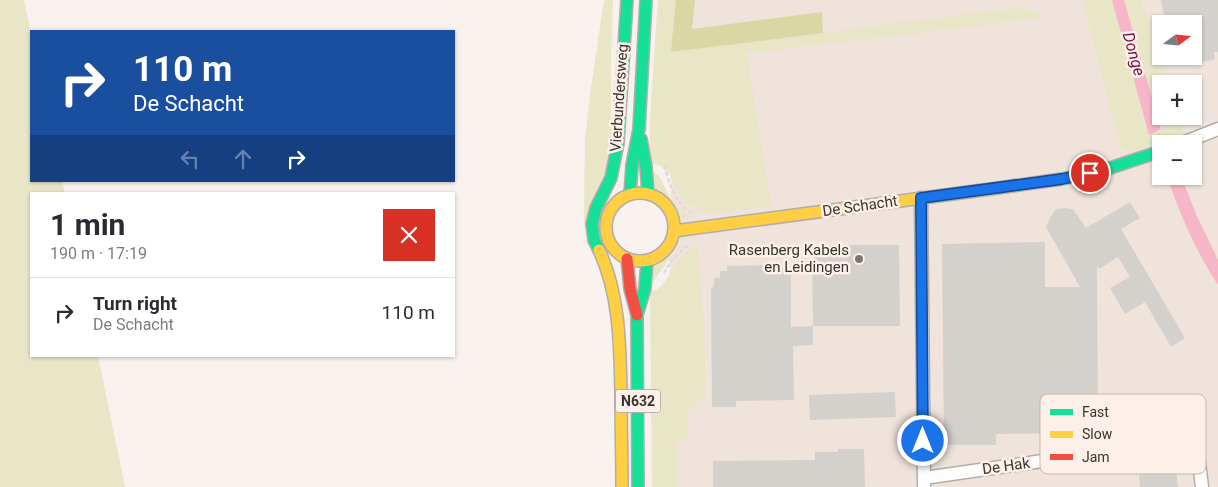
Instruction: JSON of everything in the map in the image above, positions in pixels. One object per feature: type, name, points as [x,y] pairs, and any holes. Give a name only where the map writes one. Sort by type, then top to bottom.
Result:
[{"type":"street","name":"Vierbundersweg","points":[[622,487],[620,338],[613,292],[604,261],[594,240],[592,224],[596,208],[611,178],[618,143],[627,0]]},
{"type":"street","name":"Vierbundersweg","points":[[630,194],[632,165],[639,129],[646,0]]},
{"type":"street","name":"Vierbundersweg","points":[[639,129],[646,167],[648,194]]},
{"type":"street","points":[[1202,135],[1218,129]]},
{"type":"street","name":"De Schacht","points":[[674,231],[1062,179],[1104,170],[1152,154]]},
{"type":"street","points":[[639,192],[648,194],[659,199],[668,207],[673,218],[674,231],[671,241],[657,257],[637,262],[627,260],[609,244],[606,220],[611,208],[619,199],[639,192]]},
{"type":"street","name":"De Hak","points":[[921,198],[924,483],[1040,464]]},
{"type":"street","name":"N632","points":[[627,260],[630,289],[637,315],[638,487]]},
{"type":"street","name":"N632","points":[[637,315],[645,288],[647,261]]},
{"type":"street","name":"De Hak","points":[[1200,474],[1202,487]]},
{"type":"shaded area","points":[[0,0],[24,0],[30,30],[30,182],[62,182],[65,192],[30,192],[30,357],[98,357],[125,487],[0,487]]},
{"type":"shaded area","points":[[604,0],[613,0],[611,134],[608,167],[585,230],[585,138]]},
{"type":"shaded area","points":[[658,0],[676,0],[672,52],[1021,7],[1045,16],[961,28],[747,53],[771,206],[712,214],[692,207],[682,199],[675,189],[670,175],[663,167],[649,162]]},
{"type":"shaded area","points":[[676,0],[695,0],[692,29],[822,12],[823,33],[671,52]]},
{"type":"shaded area","points":[[680,0],[1218,0],[1218,487],[666,487],[671,187],[681,49]]},
{"type":"shaded area","points":[[1082,0],[1112,0],[1149,135],[1161,129],[1160,125],[1181,125],[1183,132],[1176,135],[1152,135],[1152,145],[1129,154],[1121,148]]},
{"type":"shaded area","points":[[1124,0],[1141,0],[1152,34],[1152,65],[1162,65],[1165,75],[1152,75],[1152,98]]},
{"type":"shaded area","points":[[653,172],[660,178],[675,203],[686,213],[694,217],[683,218],[671,212],[662,200],[654,195]]},
{"type":"shaded area","points":[[698,243],[705,346],[705,396],[687,411],[689,440],[676,440],[677,487],[652,487],[650,291],[657,290],[664,283],[677,262]]},
{"type":"shaded area","points":[[672,246],[672,255],[653,282],[652,274],[656,262]]},
{"type":"water","name":"Donge","points":[[1112,0],[1124,0],[1152,98],[1152,125],[1160,125],[1161,129],[1149,135]]},
{"type":"water","points":[[1170,185],[1185,185],[1218,260],[1218,285],[1203,260]]},
{"type":"building","points":[[1161,0],[1218,0],[1218,52],[1214,52],[1215,59],[1202,62],[1202,15],[1164,15]]},
{"type":"building","points":[[1130,202],[1140,218],[1121,229],[1185,338],[1171,347],[1145,302],[1125,314],[1110,288],[1130,277],[1118,257],[1099,269],[1097,265],[1098,394],[1040,394],[1040,434],[996,434],[996,445],[944,445],[942,244],[1045,242],[1045,287],[1080,287],[1046,227],[1056,209],[1067,208],[1074,210],[1086,228]]},
{"type":"building","points":[[826,245],[899,245],[900,326],[813,326],[812,259],[818,254],[818,248],[823,248]]},
{"type":"building","points":[[772,265],[772,268],[791,268],[791,327],[813,326],[813,345],[793,346],[794,400],[736,401],[736,407],[712,407],[711,288],[714,287],[714,278],[720,278],[720,271],[727,271],[727,266]]},
{"type":"building","points":[[895,392],[896,417],[810,420],[809,395]]},
{"type":"building","points":[[838,449],[864,449],[865,487],[713,487],[713,461],[815,460],[815,452],[838,452]]},
{"type":"building","points":[[1176,474],[1178,487],[1140,487],[1139,475]]},
{"type":"traffic: fast","points":[[599,250],[594,240],[592,224],[596,208],[611,178],[618,143],[627,0]]},
{"type":"traffic: fast","points":[[630,194],[632,165],[639,129],[646,0]]},
{"type":"traffic: fast","points":[[641,139],[648,194]]},
{"type":"traffic: fast","points":[[998,188],[1062,179],[1104,170],[1152,154]]},
{"type":"traffic: fast","points":[[638,487],[637,315],[645,288],[647,261]]},
{"type":"traffic: slow","points":[[674,231],[998,188]]},
{"type":"traffic: slow","points":[[647,193],[659,199],[668,208],[674,220],[674,227],[672,240],[664,251],[647,261],[633,261],[616,251],[608,240],[606,220],[616,203],[627,195],[647,193]]},
{"type":"traffic: slow","points":[[599,250],[611,285],[618,321],[621,376],[622,487]]},
{"type":"traffic: jam","points":[[627,259],[630,289],[637,315]]},
{"type":"place","name":"Rasenberg Kabels en Leidingen","points":[[859,259]]},
{"type":"route","points":[[923,441],[921,198],[1062,179],[1090,173]]}]
